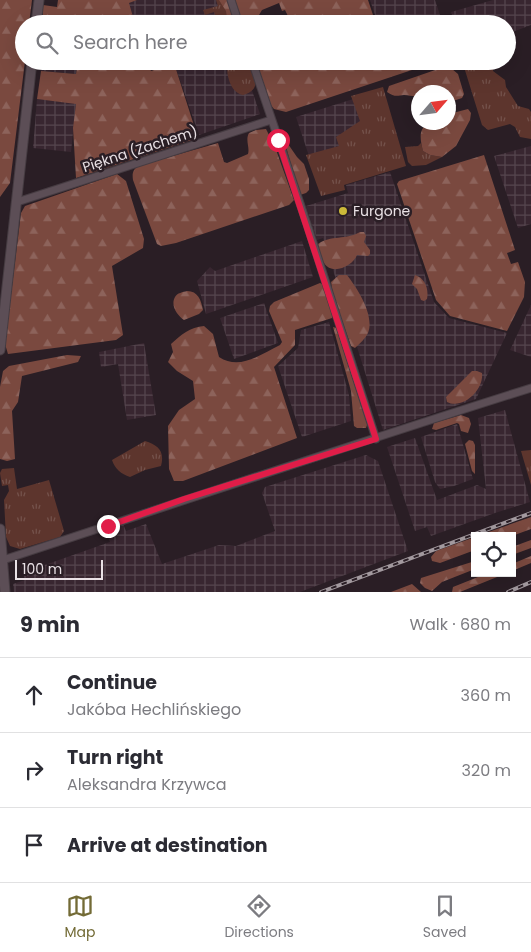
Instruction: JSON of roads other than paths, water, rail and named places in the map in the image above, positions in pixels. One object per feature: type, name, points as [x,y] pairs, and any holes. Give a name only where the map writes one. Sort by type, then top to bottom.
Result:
[{"type":"street","points":[[37,15],[38,0]]},
{"type":"street","points":[[232,0],[237,15]]},
{"type":"street","points":[[0,350],[31,70]]},
{"type":"street","points":[[255,70],[376,439]]},
{"type":"street","name":"Piękna (Zachem)","points":[[17,202],[271,120]]},
{"type":"street","points":[[2,560],[184,499],[531,388]]},
{"type":"street","points":[[0,529],[5,592]]},
{"type":"railway","points":[[321,592],[531,513]]},
{"type":"railway","points":[[508,592],[531,582]]},
{"type":"place","name":"Furgone","points":[[343,211]]}]
